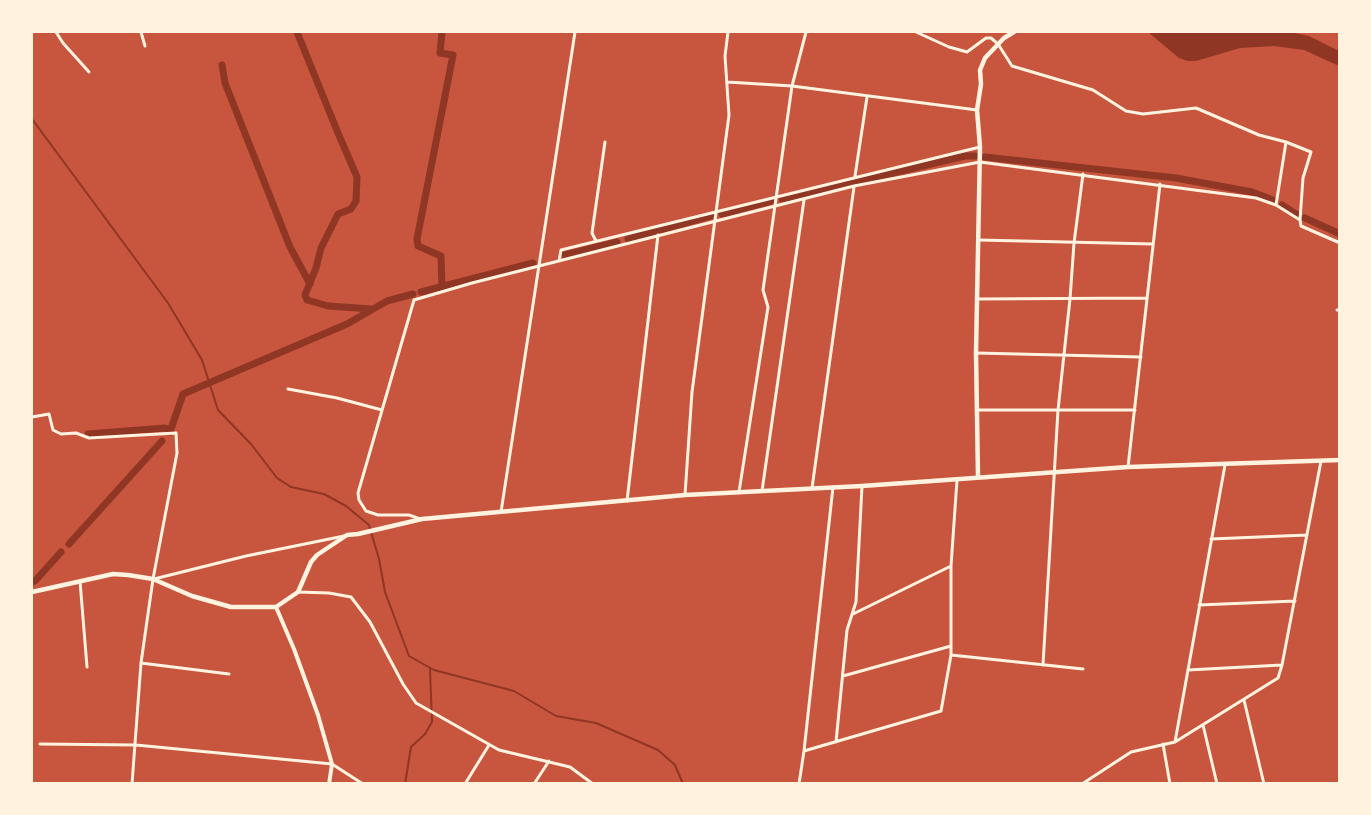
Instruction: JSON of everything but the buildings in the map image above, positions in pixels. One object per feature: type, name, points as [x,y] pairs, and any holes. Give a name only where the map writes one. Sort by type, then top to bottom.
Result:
[{"type":"main road","points":[[978,477],[976,354],[980,147],[977,110],[981,84],[980,69],[985,58],[1014,32]]},
{"type":"main road","points":[[32,592],[113,574],[153,579],[192,596],[231,607],[276,607],[298,592],[311,562],[317,555],[347,535],[422,519],[684,495],[862,486],[1128,467],[1340,460]]},
{"type":"street","points":[[56,32],[89,72]]},
{"type":"street","points":[[141,32],[145,46]]},
{"type":"street","points":[[501,512],[575,32]]},
{"type":"street","points":[[684,495],[692,392],[713,221],[717,212],[729,115],[725,57],[728,32]]},
{"type":"street","points":[[739,492],[768,307],[763,290],[792,86],[806,32]]},
{"type":"street","points":[[916,32],[967,52],[987,38],[991,38],[998,44],[1012,66],[1093,90],[1126,111],[1143,114],[1196,108],[1259,135],[1311,152],[1303,178],[1301,226],[1340,243]]},
{"type":"street","points":[[727,82],[792,86],[977,110]]},
{"type":"street","points":[[855,177],[867,97]]},
{"type":"street","points":[[596,241],[592,233],[605,142]]},
{"type":"street","points":[[1276,205],[1286,142]]},
{"type":"street","points":[[559,262],[561,250],[980,147]]},
{"type":"street","points":[[422,519],[410,515],[372,514],[366,512],[358,500],[414,300],[472,283],[854,186],[980,162],[1256,198],[1276,205],[1300,220]]},
{"type":"street","points":[[1043,665],[1058,410],[1083,174]]},
{"type":"street","points":[[1128,467],[1160,184]]},
{"type":"street","points":[[812,488],[854,186]]},
{"type":"street","points":[[762,491],[804,200]]},
{"type":"street","points":[[627,501],[658,235]]},
{"type":"street","points":[[978,240],[1153,244]]},
{"type":"street","points":[[977,298],[1147,298]]},
{"type":"street","points":[[976,354],[1141,357]]},
{"type":"street","points":[[288,389],[382,410]]},
{"type":"street","points":[[977,410],[1135,410]]},
{"type":"street","points":[[32,417],[49,414],[53,430],[61,434],[76,433],[89,438],[176,433],[177,453],[153,579],[141,663],[132,783]]},
{"type":"street","points":[[1082,783],[1131,752],[1175,742],[1278,678],[1321,460]]},
{"type":"street","points":[[1175,742],[1225,463]]},
{"type":"street","points":[[804,751],[941,711],[951,655],[951,566],[957,480]]},
{"type":"street","points":[[836,742],[847,630],[856,602],[862,486]]},
{"type":"street","points":[[799,783],[833,487]]},
{"type":"street","points":[[153,579],[246,556],[347,535]]},
{"type":"street","points":[[1211,539],[1307,535]]},
{"type":"street","points":[[851,615],[951,566]]},
{"type":"street","points":[[81,581],[87,667]]},
{"type":"street","points":[[298,592],[329,592],[351,597],[370,622],[403,684],[416,703],[499,750],[570,767],[593,783]]},
{"type":"street","points":[[1199,605],[1295,601]]},
{"type":"street","points":[[276,607],[318,715],[332,764],[329,783]]},
{"type":"street","points":[[842,676],[951,646]]},
{"type":"street","points":[[951,655],[1083,669]]},
{"type":"street","points":[[141,663],[229,674]]},
{"type":"street","points":[[1188,670],[1282,665]]},
{"type":"street","points":[[1244,700],[1264,783]]},
{"type":"street","points":[[1203,725],[1217,783]]},
{"type":"street","points":[[40,744],[136,745],[332,764],[363,783]]},
{"type":"street","points":[[1162,744],[1170,783]]},
{"type":"street","points":[[465,783],[489,745]]},
{"type":"street","points":[[534,783],[549,761]]},
{"type":"shaded area","points":[[1148,32],[1289,32],[1309,36],[1339,51],[1339,66],[1304,50],[1274,46],[1240,48],[1196,61],[1187,61],[1179,58]]},
{"type":"waterway","points":[[297,32],[357,177],[356,201],[351,209],[338,214],[321,248],[305,295],[307,300],[328,306],[372,309]]},
{"type":"waterway","points":[[442,32],[440,53],[453,55],[417,239],[418,246],[441,256],[442,287]]},
{"type":"waterway","points":[[222,65],[225,83],[290,247],[310,284]]},
{"type":"waterway","points":[[32,119],[168,303],[202,360],[218,410],[251,444],[277,478],[291,487],[324,494],[346,506],[369,525],[379,559],[385,592],[409,656],[434,670],[514,691],[556,716],[596,723],[658,750],[675,765],[683,784]]},
{"type":"waterway","points":[[782,199],[965,156],[975,156]]},
{"type":"waterway","points":[[985,157],[1176,178],[1252,192],[1273,200]]},
{"type":"waterway","points":[[722,214],[771,201]]},
{"type":"waterway","points":[[1282,205],[1296,214]]},
{"type":"waterway","points":[[628,239],[711,216]]},
{"type":"waterway","points":[[1305,218],[1340,234]]},
{"type":"waterway","points":[[565,255],[617,242]]},
{"type":"waterway","points":[[421,292],[533,263]]},
{"type":"waterway","points":[[170,432],[183,394],[347,324],[387,301],[413,294]]},
{"type":"waterway","points":[[88,434],[165,428],[171,430]]},
{"type":"waterway","points":[[69,544],[162,441]]},
{"type":"waterway","points":[[32,582],[61,552]]},
{"type":"waterway","points":[[405,784],[411,747],[425,734],[432,722],[430,669]]}]
